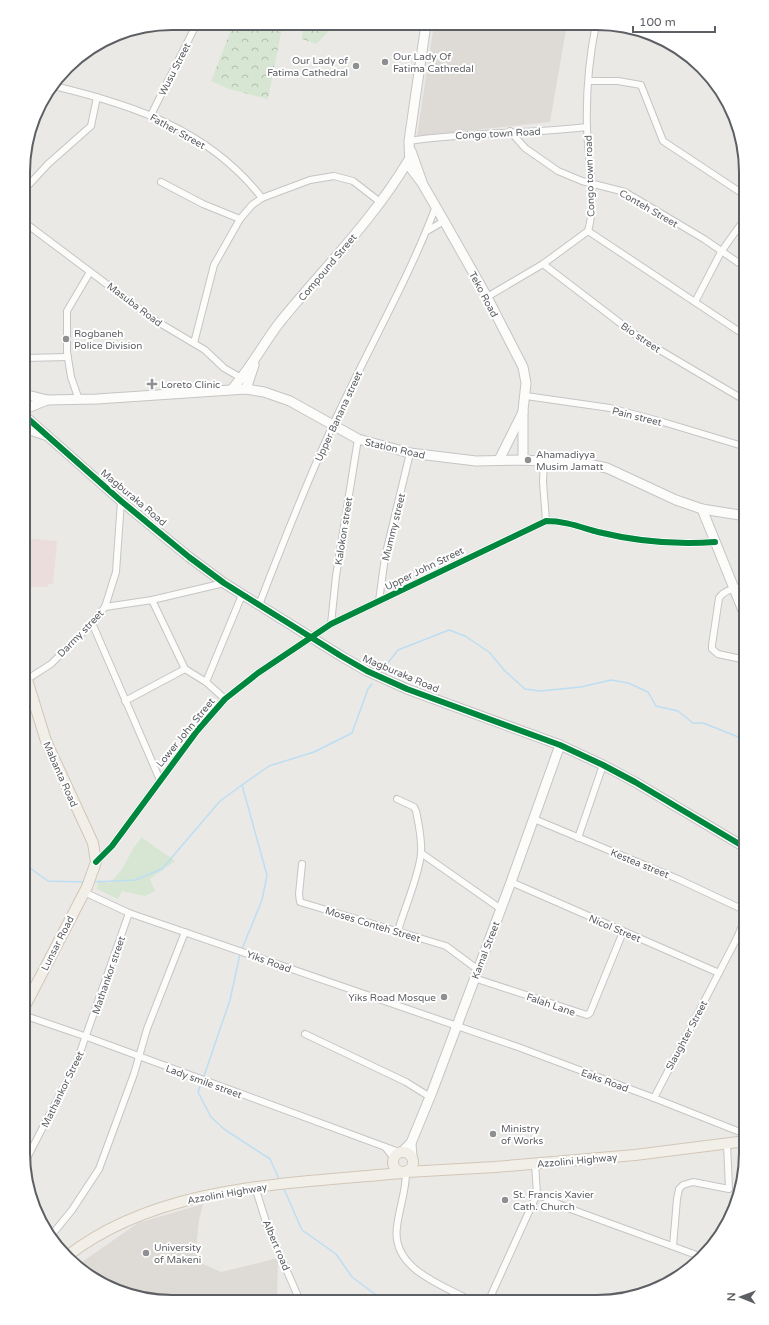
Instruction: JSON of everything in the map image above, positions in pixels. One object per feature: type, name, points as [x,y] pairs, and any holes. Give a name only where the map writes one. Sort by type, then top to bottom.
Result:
[{"type":"main road","name":"Mabanta Road","points":[[30,702],[93,844],[96,862],[91,877]]},
{"type":"main road","name":"Lunsar Road","points":[[30,996],[91,877]]},
{"type":"main road","name":"Azzolini Highway","points":[[71,1252],[98,1234],[154,1210],[213,1194],[255,1187],[381,1174],[495,1167],[635,1155],[727,1144],[739,1139]]},
{"type":"main road","points":[[381,1174],[397,1156],[406,1152],[413,1160],[428,1170]]},
{"type":"main road","points":[[397,1156],[396,1171],[405,1172],[412,1168],[413,1160]]},
{"type":"street","name":"Wusu Street","points":[[151,115],[194,30]]},
{"type":"street","name":"Teko Road","points":[[425,30],[409,143],[408,161],[436,206],[487,297],[523,367],[526,383],[526,396],[523,410],[523,460]]},
{"type":"street","name":"Congo town road","points":[[487,297],[543,264],[588,232],[591,218],[591,184],[587,127],[588,81],[595,30]]},
{"type":"street","points":[[588,81],[618,81],[641,85],[663,141],[739,191]]},
{"type":"street","name":"Father Street","points":[[58,87],[97,97],[151,115],[191,136],[215,152],[243,175],[262,198]]},
{"type":"street","points":[[30,184],[48,164],[91,126],[97,97]]},
{"type":"street","name":"Congo town Road","points":[[409,143],[441,136],[510,131],[544,131],[587,127]]},
{"type":"street","name":"Conteh Street","points":[[510,131],[525,148],[542,161],[558,170],[591,184],[625,192],[739,263]]},
{"type":"street","name":"Teko Road","points":[[409,143],[416,173]]},
{"type":"street","name":"Compound Street","points":[[245,383],[256,360],[279,323],[380,202],[400,175],[408,161]]},
{"type":"street","points":[[400,175],[416,173]]},
{"type":"street","points":[[194,343],[214,265],[240,219],[252,205],[262,198],[310,180],[334,176],[353,181],[380,202]]},
{"type":"street","points":[[161,182],[203,204],[240,219]]},
{"type":"street","name":"Upper Banana street","points":[[259,605],[297,508],[333,426],[426,232],[436,206]]},
{"type":"street","points":[[426,232],[432,226],[444,221]]},
{"type":"street","name":"Masuba Road","points":[[30,227],[153,319],[194,343],[245,383]]},
{"type":"street","points":[[695,302],[722,252],[739,227]]},
{"type":"street","points":[[588,232],[739,331]]},
{"type":"street","name":"Bio street","points":[[543,264],[641,339],[739,397]]},
{"type":"street","points":[[79,400],[71,377],[68,357],[66,334],[67,308],[90,272]]},
{"type":"street","points":[[30,358],[68,357]]},
{"type":"street","name":"Station Road","points":[[30,396],[47,400],[79,400],[232,389],[245,383],[264,392],[290,401],[358,439],[410,453],[476,461],[544,460],[576,462],[607,468],[676,500],[702,509],[739,515]]},
{"type":"street","name":"Pain street","points":[[526,396],[610,408],[739,445]]},
{"type":"street","name":"Station Road","points":[[30,408],[47,400]]},
{"type":"street","name":"Teko Road","points":[[499,460],[523,410]]},
{"type":"street","name":"Magburaka Road","points":[[30,416],[47,435],[121,501],[224,583],[341,656],[379,677],[560,745],[603,764],[739,844]]},
{"type":"street","name":"Magburaka Road","points":[[30,430],[47,435]]},
{"type":"street","name":"Kalokon street","points":[[331,624],[336,576],[358,439]]},
{"type":"street","name":"Mummy street","points":[[379,601],[385,557],[410,453]]},
{"type":"street","points":[[544,460],[546,522],[565,522],[598,532],[670,543],[715,542]]},
{"type":"street","name":"Darmy street","points":[[30,673],[51,664],[92,623],[105,607],[116,572],[121,501]]},
{"type":"street","points":[[702,509],[739,602]]},
{"type":"street","name":"Upper John Street","points":[[312,638],[331,624],[524,531],[546,522]]},
{"type":"street","points":[[105,607],[152,600],[224,583]]},
{"type":"street","points":[[739,588],[733,588],[724,592],[719,598],[712,649],[718,654],[739,658]]},
{"type":"street","points":[[206,682],[242,595]]},
{"type":"street","points":[[152,600],[185,668],[206,682],[225,699]]},
{"type":"street","points":[[92,623],[160,780]]},
{"type":"street","name":"Lower John Street","points":[[96,862],[122,833],[197,731],[225,699],[258,673],[312,638]]},
{"type":"street","points":[[125,700],[185,668]]},
{"type":"street","name":"Kamal Street","points":[[397,1156],[411,1143],[430,1097],[511,882],[560,745]]},
{"type":"street","points":[[578,838],[603,764]]},
{"type":"street","points":[[397,799],[414,807],[416,811],[421,853],[417,874],[410,891],[398,931]]},
{"type":"street","name":"Kestea street","points":[[534,819],[678,879],[739,908]]},
{"type":"street","points":[[421,853],[501,909]]},
{"type":"street","name":"Moses Conteh Street","points":[[302,864],[299,894],[300,902],[446,946],[477,969]]},
{"type":"street","name":"Nicol Street","points":[[511,882],[719,973]]},
{"type":"street","name":"Yiks Road","points":[[85,889],[129,913],[456,1027]]},
{"type":"street","name":"Mathankor street","points":[[87,1037],[129,913]]},
{"type":"street","points":[[719,973],[739,931]]},
{"type":"street","points":[[54,1232],[72,1210],[99,1169],[147,1029],[185,932]]},
{"type":"street","name":"Falah Lane","points":[[474,978],[587,1015],[590,1013],[623,932]]},
{"type":"street","name":"Slaughter Street","points":[[654,1098],[719,973]]},
{"type":"street","name":"Lady smile street","points":[[30,1017],[385,1147],[397,1156]]},
{"type":"street","name":"Eaks Road","points":[[456,1027],[518,1047],[654,1098],[739,1135]]},
{"type":"street","points":[[305,1034],[406,1082],[430,1097]]},
{"type":"street","name":"Mathankor Street","points":[[30,1153],[61,1095],[87,1037]]},
{"type":"street","points":[[411,1143],[413,1160]]},
{"type":"street","points":[[673,1246],[679,1189],[683,1185],[693,1182],[729,1189],[727,1144]]},
{"type":"street","points":[[491,1295],[537,1194],[535,1163]]},
{"type":"street","points":[[405,1172],[406,1187],[396,1232],[401,1252],[412,1266],[433,1282],[459,1295]]},
{"type":"street","name":"Albert road","points":[[255,1187],[267,1225],[297,1295]]},
{"type":"street","points":[[537,1194],[565,1207],[696,1255]]},
{"type":"shaded area","points":[[433,30],[566,30],[550,122],[417,136]]},
{"type":"shaded area","points":[[30,539],[57,541],[53,584],[49,584],[47,587],[30,587]]},
{"type":"shaded area","name":"University of Makeni","points":[[203,1204],[199,1220],[196,1249],[203,1264],[221,1272],[278,1258],[277,1295],[153,1294],[118,1284],[101,1276],[81,1263],[138,1223]]},
{"type":"green space","points":[[231,30],[282,30],[268,99],[229,89],[211,81]]},
{"type":"green space","points":[[303,30],[329,30],[316,44],[302,39]]},
{"type":"green space","points":[[141,837],[175,861],[150,879],[155,891],[145,896],[122,891],[118,899],[97,889],[98,880],[109,883],[117,876]]},
{"type":"waterway","points":[[383,669],[398,650],[449,630],[465,636],[489,652],[505,671],[525,689],[540,691],[581,687],[611,680],[628,683],[648,692],[656,706],[678,711],[693,723],[703,723],[739,737]]},
{"type":"waterway","points":[[93,882],[135,880],[162,869],[220,801],[242,785],[269,766],[314,752],[352,733],[368,689],[372,684]]},
{"type":"waterway","points":[[242,785],[267,875],[262,900],[242,949]]},
{"type":"waterway","points":[[30,868],[48,881],[85,882]]},
{"type":"waterway","points":[[204,1076],[230,1000],[240,954]]},
{"type":"waterway","points":[[201,1083],[198,1092],[211,1117],[224,1129],[270,1159],[279,1179]]},
{"type":"waterway","points":[[284,1189],[302,1230],[336,1254],[352,1277],[376,1295]]},
{"type":"cycle path","points":[[30,420],[121,501],[189,557],[224,583],[341,656],[367,671],[407,689],[560,745],[603,765],[635,782],[739,844]]},
{"type":"cycle path","points":[[96,862],[112,846],[197,731],[225,699],[258,673],[331,624],[546,521],[566,523],[598,532],[641,540],[671,543],[715,542]]},
{"type":"place","name":"Our Lady Of Fatima Cathredal","points":[[385,62]]},
{"type":"place","name":"Our Lady of Fatima Cathedral","points":[[356,66]]},
{"type":"place","name":"Rogbaneh Police Division","points":[[66,339]]},
{"type":"place","name":"Loreto Clinic","points":[[152,384]]},
{"type":"place","name":"Ahamadiyya Musim Jamatt","points":[[528,460]]},
{"type":"place","name":"Yiks Road Mosque","points":[[444,997]]},
{"type":"place","name":"Ministry of Works","points":[[493,1134]]},
{"type":"place","name":"St. Francis Xavier Cath. Church","points":[[505,1200]]},
{"type":"place","name":"University of Makeni","points":[[146,1253]]}]
